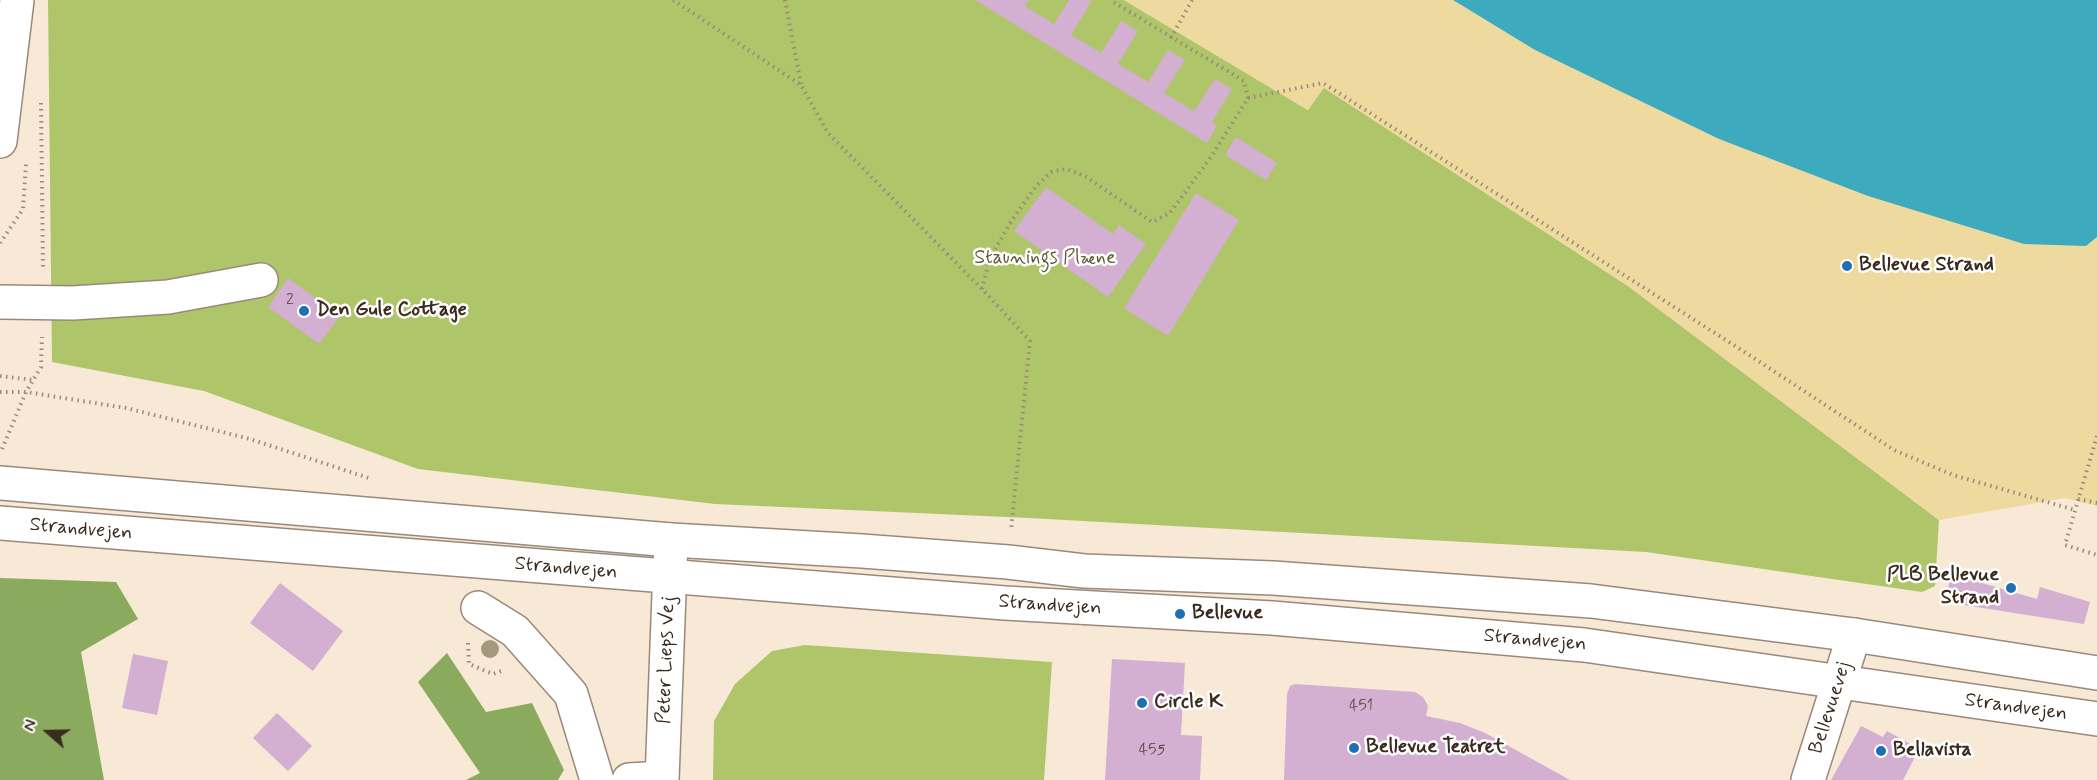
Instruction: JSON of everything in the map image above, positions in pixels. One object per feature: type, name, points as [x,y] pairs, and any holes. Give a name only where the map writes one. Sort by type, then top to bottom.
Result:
[{"type":"main road","points":[[14,147],[17,0]]},
{"type":"main road","points":[[0,302],[73,303],[168,297],[261,280]]},
{"type":"main road","name":"Strandvejen","points":[[0,483],[671,540],[1008,562],[1084,571],[1273,578],[1591,601],[1854,635],[2097,673]]},
{"type":"main road","name":"Strandvejen","points":[[0,524],[1072,608],[1272,618],[1584,645],[2097,719]]},
{"type":"main road","name":"Peter Lieps Vej","points":[[662,779],[671,540]]},
{"type":"main road","points":[[1272,618],[1273,578]]},
{"type":"main road","points":[[478,608],[515,631],[571,694],[597,780]]},
{"type":"main road","name":"Bellevuevej","points":[[1808,780],[1854,635]]},
{"type":"main road","points":[[629,780],[662,779]]},
{"type":"path","points":[[673,0],[801,85]]},
{"type":"path","points":[[785,0],[801,85],[828,133],[1030,341],[1008,562]]},
{"type":"path","points":[[982,289],[990,258],[1012,220],[1036,185],[1051,172],[1066,169],[1085,176],[1152,222],[1170,213],[1213,154],[1248,98],[1244,81],[1110,0]]},
{"type":"path","points":[[1172,38],[1192,0]]},
{"type":"path","points":[[1248,98],[1323,84],[1753,357],[1894,450],[1953,475],[2075,510]]},
{"type":"path","points":[[1,451],[26,392],[41,367],[43,303],[41,93]]},
{"type":"path","points":[[0,243],[23,209],[14,147]]},
{"type":"path","points":[[0,376],[33,380]]},
{"type":"path","points":[[0,392],[26,392],[126,408],[250,439],[377,481]]},
{"type":"path","points":[[2097,436],[2065,545],[2097,555]]},
{"type":"path","points":[[2078,499],[2097,503]]},
{"type":"green space","name":"Staunings Plæne","points":[[48,0],[1124,0],[1308,110],[1323,87],[1628,286],[1939,520],[1935,586],[1922,592],[1646,552],[1029,518],[715,504],[418,469],[204,391],[52,362]]},
{"type":"green space","points":[[0,578],[116,582],[138,619],[81,652],[104,780],[0,780]]},
{"type":"green space","points":[[805,645],[1052,662],[1044,780],[713,780],[714,721],[735,684],[772,651]]},
{"type":"green space","points":[[447,653],[486,712],[532,703],[564,770],[558,780],[466,780],[480,773],[418,682]]},
{"type":"sand","name":"Bellevue Strand","points":[[1124,0],[1453,0],[1535,50],[1719,139],[1868,196],[2086,246],[2097,237],[2097,506],[2065,498],[1939,520],[1628,286],[1324,88],[1308,110]]},
{"type":"water","points":[[1453,0],[2097,0],[2097,237],[2086,246],[2024,244],[1868,196],[1719,139],[1535,50]]},
{"type":"building","points":[[975,0],[1029,0],[1025,6],[1054,24],[1069,0],[1088,0],[1091,2],[1071,35],[1101,53],[1121,21],[1138,31],[1118,64],[1148,82],[1168,50],[1185,60],[1164,93],[1194,111],[1215,79],[1232,89],[1212,122],[1217,126],[1207,143]]},
{"type":"building","points":[[1236,137],[1277,163],[1266,180],[1225,155]]},
{"type":"building","points":[[1046,187],[1113,234],[1119,225],[1146,244],[1108,297],[1014,231]]},
{"type":"building","points":[[1196,193],[1239,220],[1168,336],[1124,308]]},
{"type":"building","name":"Den Gule Cottage","points":[[288,278],[340,316],[319,344],[268,307]]},
{"type":"building","points":[[1951,574],[2037,599],[2040,587],[2090,602],[2084,624],[1945,602]]},
{"type":"building","points":[[280,583],[343,631],[313,671],[250,623]]},
{"type":"building","points":[[133,654],[168,661],[157,715],[122,708]]},
{"type":"building","points":[[1112,659],[1185,663],[1181,735],[1202,736],[1200,780],[1105,780]]},
{"type":"building","name":"Bellevue Teatret","points":[[1295,684],[1415,692],[1423,697],[1428,706],[1426,716],[1460,723],[1485,733],[1570,780],[1284,780],[1287,694],[1290,686]]},
{"type":"building","points":[[277,713],[312,746],[288,771],[253,738]]},
{"type":"building","name":"Bellavista","points":[[1861,726],[1883,737],[1887,731],[1914,746],[1915,757],[1903,780],[1831,780]]},
{"type":"place","name":"Bellevue Strand","points":[[1847,266]]},
{"type":"place","name":"Den Gule Cottage","points":[[304,311]]},
{"type":"place","name":"PLB Bellevue Strand","points":[[2011,588]]},
{"type":"place","name":"Bellevue","points":[[1180,614]]},
{"type":"place","name":"Circle K","points":[[1142,703]]},
{"type":"place","name":"Bellevue Teatret","points":[[1354,748]]},
{"type":"place","name":"Bellavista","points":[[1881,751]]}]
